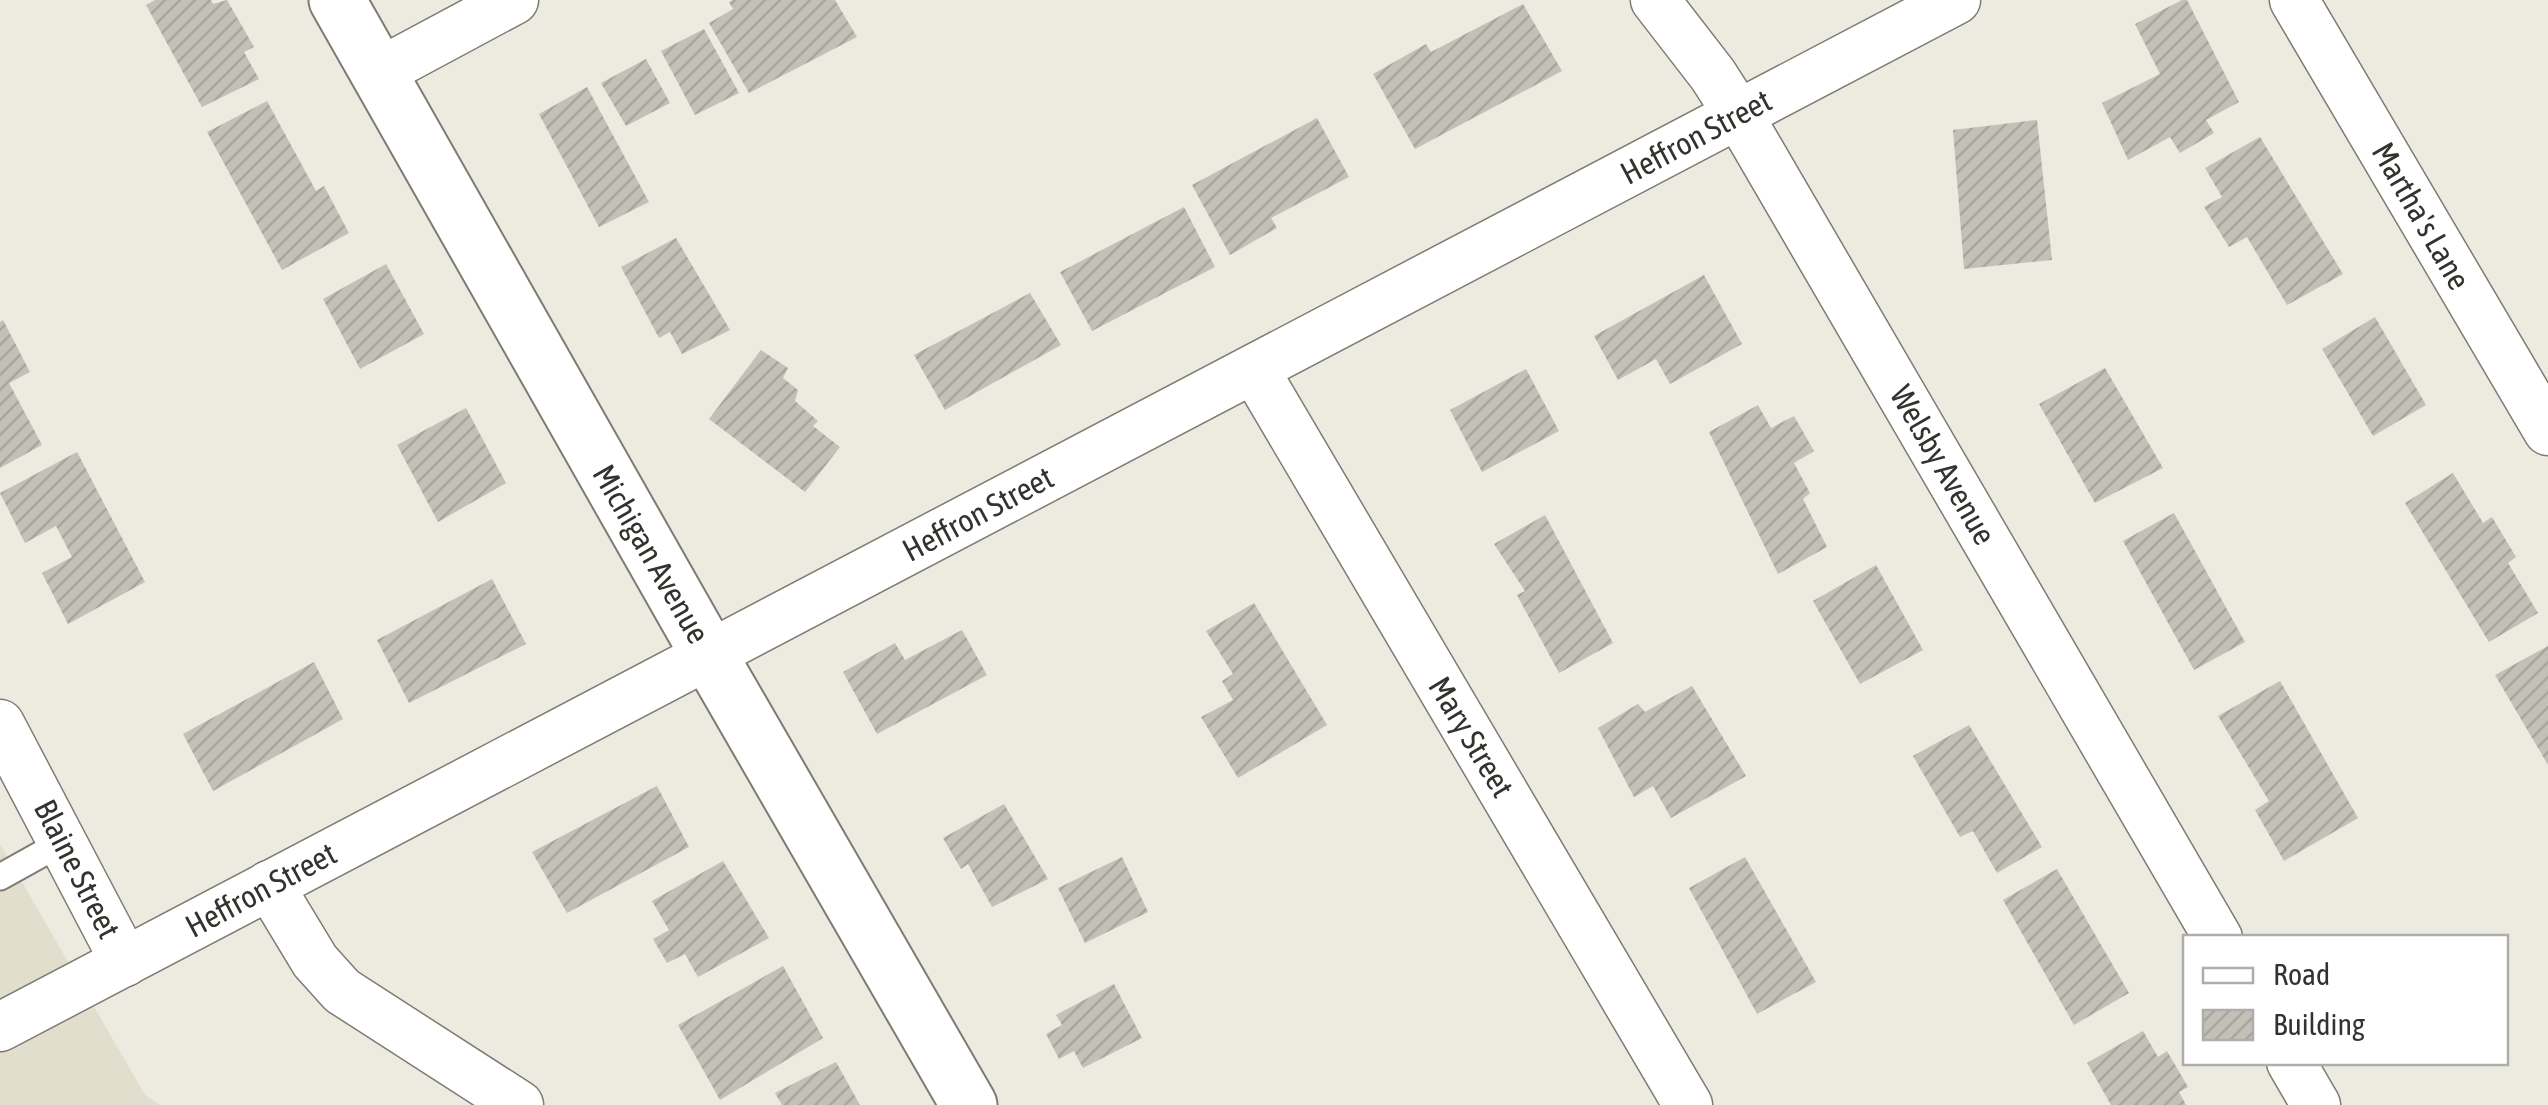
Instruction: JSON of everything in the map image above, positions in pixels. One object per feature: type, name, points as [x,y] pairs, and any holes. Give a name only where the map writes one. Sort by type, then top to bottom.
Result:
[{"type":"street","name":"Michigan Avenue","points":[[338,0],[709,655],[970,1105]]},
{"type":"street","points":[[378,72],[514,0]]},
{"type":"street","name":"Welsby Avenue","points":[[1655,0],[1738,114],[2216,935]]},
{"type":"street","name":"Heffron Street","points":[[0,1027],[1956,0]]},
{"type":"street","name":"Martha's Lane","points":[[2294,0],[2548,431]]},
{"type":"street","name":"Mary Street","points":[[1254,369],[1688,1105]]},
{"type":"street","name":"Blaine Street","points":[[0,724],[125,962]]},
{"type":"street","points":[[269,886],[316,961],[342,991],[520,1105]]},
{"type":"street","points":[[2293,1065],[2316,1105]]},
{"type":"lane","points":[[0,877],[64,842]]},
{"type":"shaded area","points":[[0,844],[145,1095],[160,1105],[0,1105]]},
{"type":"building","points":[[155,0],[211,0],[213,4],[227,0],[254,47],[244,52],[259,79],[202,107],[146,5]]},
{"type":"building","points":[[835,0],[857,37],[749,93],[709,23],[733,9],[729,2]]},
{"type":"building","points":[[2187,0],[2239,102],[2206,120],[2214,133],[2180,153],[2170,137],[2128,160],[2102,103],[2160,74],[2135,24]]},
{"type":"building","points":[[1523,4],[1562,71],[1415,149],[1373,74],[1426,44],[1431,52]]},
{"type":"building","points":[[704,29],[739,93],[695,115],[661,51]]},
{"type":"building","points":[[646,59],[670,103],[626,126],[601,83]]},
{"type":"building","points":[[587,87],[649,202],[599,227],[539,114]]},
{"type":"building","points":[[267,101],[316,191],[324,186],[349,233],[282,270],[207,132]]},
{"type":"building","points":[[1317,118],[1349,177],[1271,218],[1277,228],[1230,255],[1192,185]]},
{"type":"building","points":[[2037,120],[2052,260],[1964,269],[1953,130]]},
{"type":"building","points":[[2260,137],[2343,274],[2287,305],[2247,237],[2229,247],[2204,207],[2222,197],[2205,168]]},
{"type":"building","points":[[1184,207],[1215,267],[1092,331],[1060,272]]},
{"type":"building","points":[[676,238],[730,330],[682,354],[670,332],[659,338],[621,267]]},
{"type":"building","points":[[386,264],[424,334],[360,369],[323,299]]},
{"type":"building","points":[[1704,275],[1742,344],[1670,384],[1656,359],[1618,380],[1594,336]]},
{"type":"building","points":[[1030,293],[1061,345],[945,410],[914,355]]},
{"type":"building","points":[[2375,317],[2426,405],[2373,436],[2322,349]]},
{"type":"building","points":[[3,320],[30,372],[9,383],[42,445],[0,468],[0,322]]},
{"type":"building","points":[[761,350],[788,368],[783,378],[798,390],[795,401],[818,421],[813,426],[840,447],[805,492],[709,419]]},
{"type":"building","points":[[2105,368],[2163,468],[2095,503],[2039,404]]},
{"type":"building","points":[[1526,369],[1559,431],[1482,472],[1450,410]]},
{"type":"building","points":[[1758,405],[1771,428],[1794,416],[1814,451],[1794,463],[1810,493],[1803,499],[1827,547],[1778,574],[1709,432]]},
{"type":"building","points":[[466,408],[506,483],[438,522],[397,445]]},
{"type":"building","points":[[77,452],[145,582],[68,624],[42,573],[72,557],[56,526],[25,543],[0,493]]},
{"type":"building","points":[[2453,473],[2483,523],[2492,517],[2516,557],[2508,563],[2538,613],[2489,642],[2405,503]]},
{"type":"building","points":[[2174,513],[2245,642],[2194,670],[2123,541]]},
{"type":"building","points":[[1545,515],[1613,643],[1559,673],[1517,595],[1525,591],[1494,544]]},
{"type":"building","points":[[1876,565],[1923,650],[1860,684],[1813,601]]},
{"type":"building","points":[[492,579],[526,644],[409,703],[377,640]]},
{"type":"building","points":[[1254,603],[1327,725],[1238,778],[1201,717],[1233,700],[1222,681],[1233,674],[1206,631]]},
{"type":"building","points":[[962,630],[987,675],[877,734],[843,672],[895,643],[905,660]]},
{"type":"building","points":[[2548,646],[2548,765],[2495,675]]},
{"type":"building","points":[[314,662],[343,719],[213,791],[183,734]]},
{"type":"building","points":[[2280,681],[2358,818],[2284,861],[2255,810],[2269,801],[2218,716]]},
{"type":"building","points":[[1692,686],[1746,776],[1671,818],[1653,786],[1634,797],[1598,728],[1638,704],[1645,712]]},
{"type":"building","points":[[1969,725],[2042,847],[1997,873],[1973,831],[1960,837],[1913,756]]},
{"type":"building","points":[[657,786],[689,847],[567,913],[532,852]]},
{"type":"building","points":[[1004,804],[1048,879],[992,907],[968,864],[961,869],[943,838]]},
{"type":"building","points":[[1122,857],[1148,912],[1085,943],[1058,888]]},
{"type":"building","points":[[1745,857],[1816,982],[1757,1014],[1689,888]]},
{"type":"building","points":[[723,861],[769,938],[698,977],[685,954],[667,963],[653,939],[669,930],[652,901]]},
{"type":"building","points":[[2057,869],[2129,993],[2074,1025],[2003,900]]},
{"type":"building","points":[[783,966],[823,1038],[720,1100],[678,1025]]},
{"type":"building","points":[[1114,984],[1142,1038],[1083,1068],[1074,1051],[1059,1059],[1046,1034],[1062,1025],[1056,1015]]},
{"type":"building","points":[[2143,1031],[2158,1057],[2167,1051],[2188,1087],[2179,1092],[2186,1105],[2111,1105],[2087,1063]]},
{"type":"building","points":[[836,1062],[860,1105],[782,1105],[775,1093]]}]
